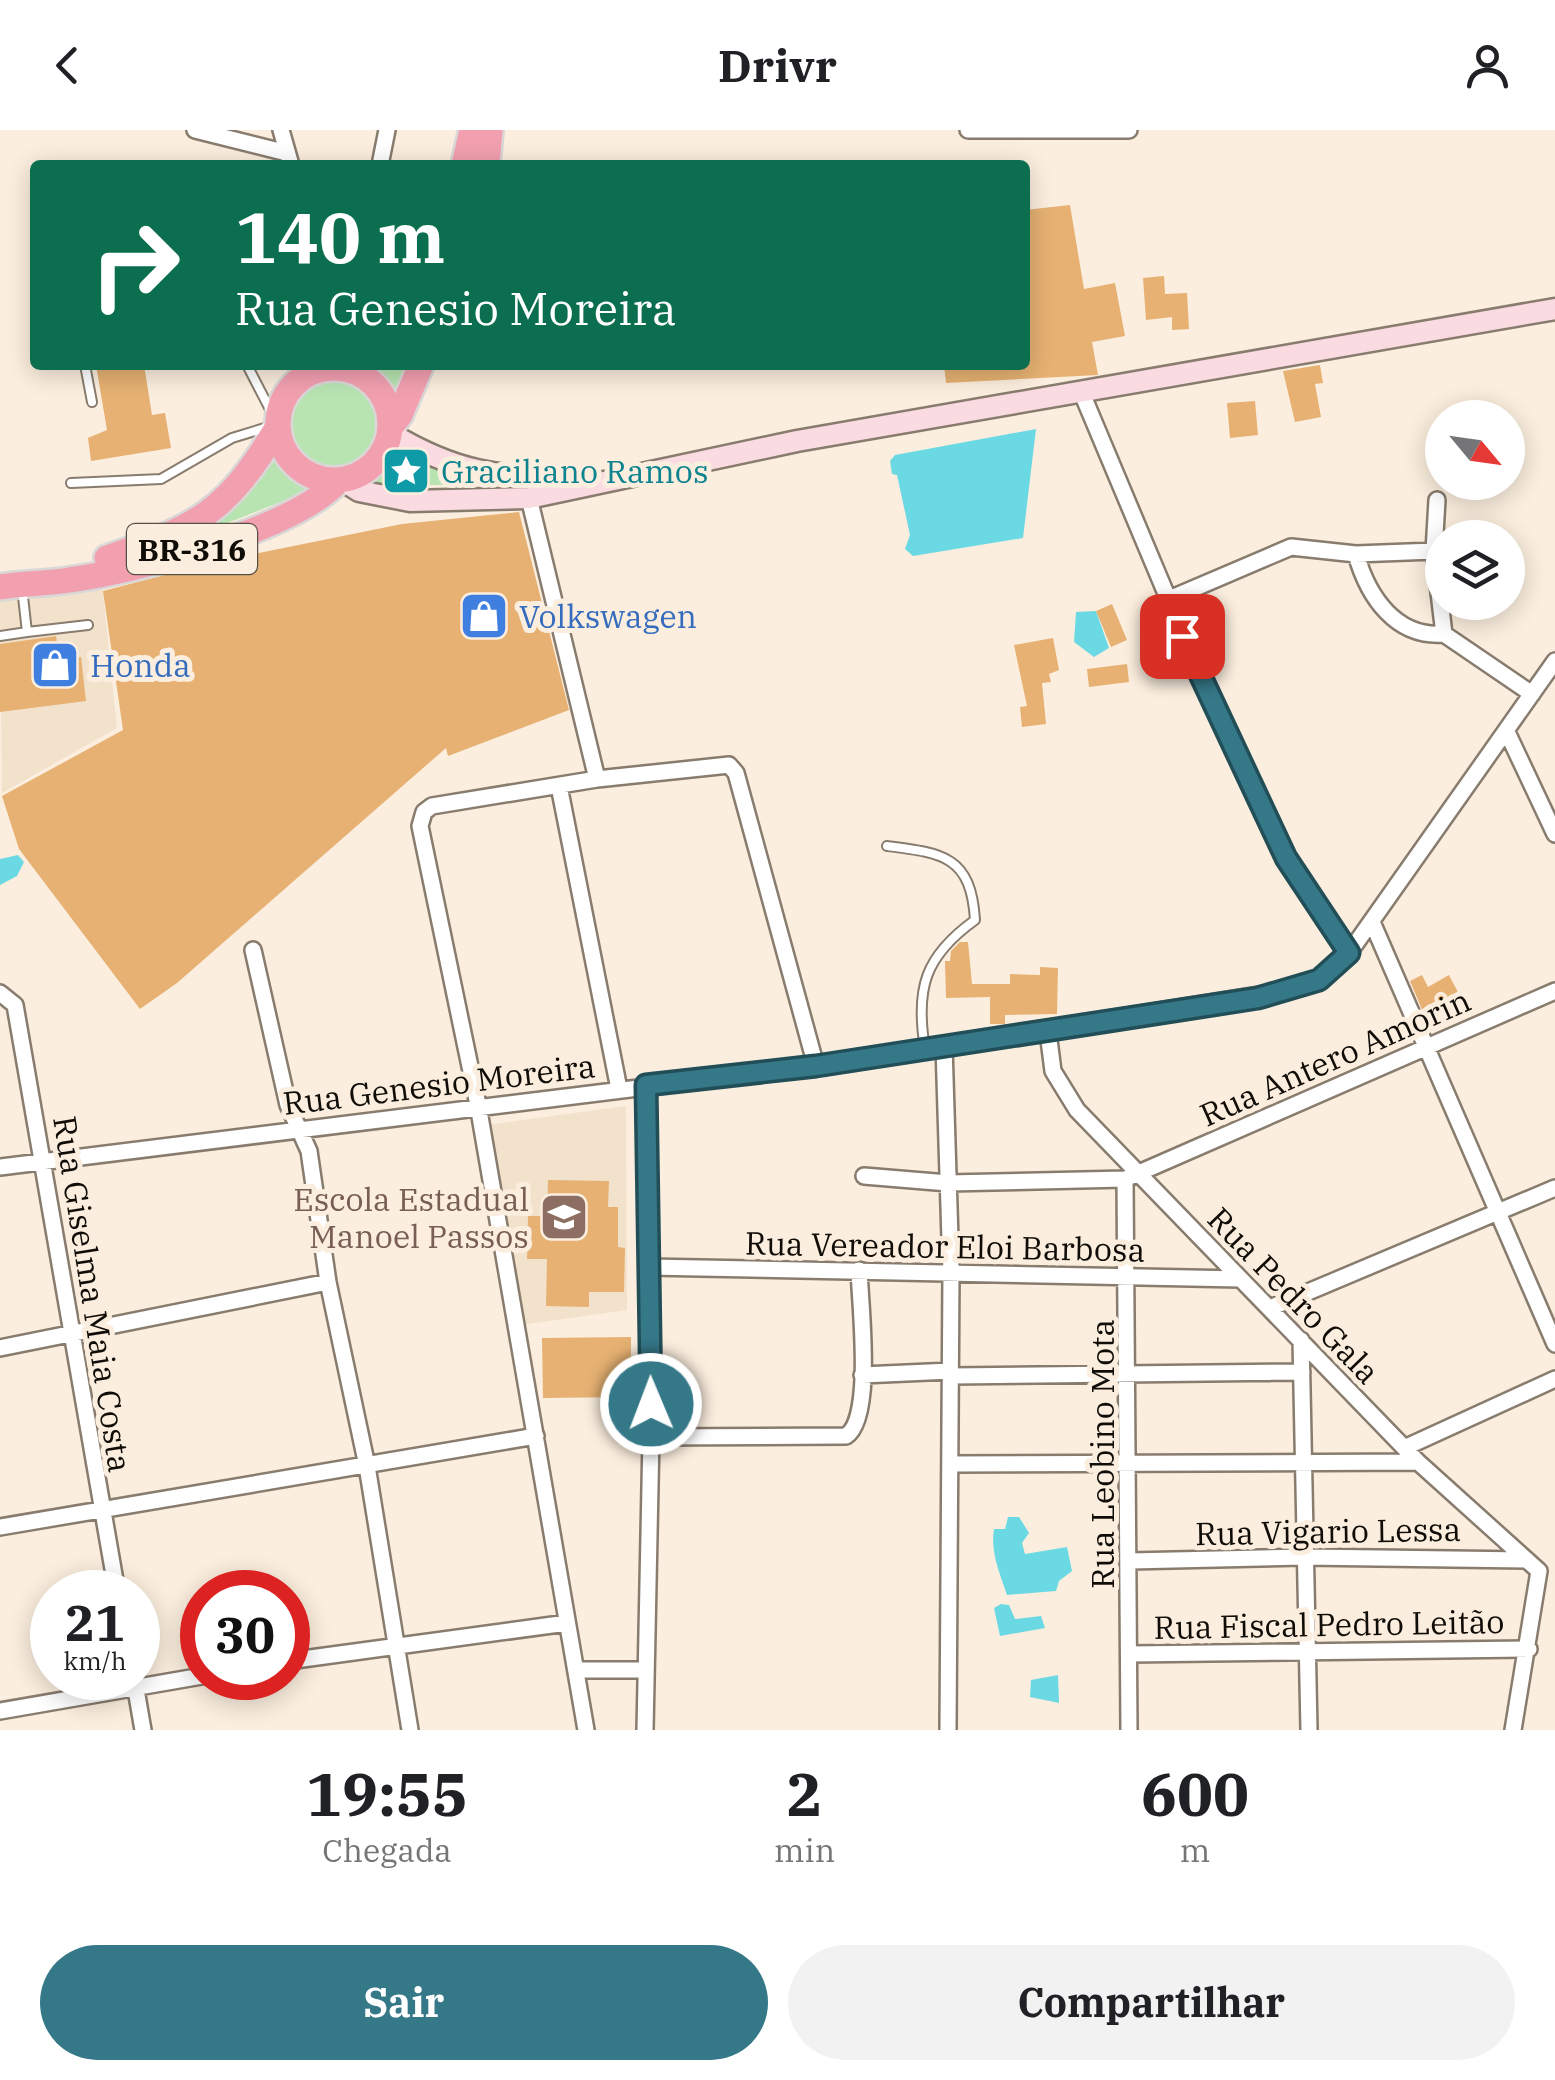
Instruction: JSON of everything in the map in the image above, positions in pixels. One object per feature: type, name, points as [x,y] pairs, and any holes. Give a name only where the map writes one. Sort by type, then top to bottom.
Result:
[{"type":"highway","points":[[465,160],[472,130]]},
{"type":"highway","points":[[487,160],[490,130]]},
{"type":"highway","name":"BR-316","points":[[17,585],[191,525],[232,496],[278,426],[284,396],[295,383],[322,370]]},
{"type":"highway","name":"BR-316","points":[[349,370],[380,392],[391,430]]},
{"type":"highway","name":"BR-316","points":[[17,585],[69,580],[154,561],[254,529],[322,499],[340,480],[368,468],[419,370]]},
{"type":"highway","points":[[278,426],[290,460],[303,471],[340,480]]},
{"type":"main road","points":[[340,480],[359,491],[410,501],[529,498],[1081,391],[1555,308]]},
{"type":"main road","points":[[391,430],[453,467],[500,476],[607,480]]},
{"type":"street","points":[[195,130],[289,159]]},
{"type":"street","points":[[281,130],[289,159]]},
{"type":"street","points":[[381,160],[387,130]]},
{"type":"street","points":[[970,130],[1129,130]]},
{"type":"street","points":[[1081,391],[1166,600],[1286,858],[1349,953]]},
{"type":"street","points":[[529,498],[598,780]]},
{"type":"street","points":[[1436,520],[1437,500]]},
{"type":"street","points":[[1166,600],[1291,547],[1356,554],[1425,551]]},
{"type":"street","points":[[1356,554],[1380,605],[1401,628],[1422,636],[1444,634],[1532,694]]},
{"type":"street","points":[[1442,620],[1444,634]]},
{"type":"street","name":"Rua Genesio Moreira","points":[[0,1167],[478,1104],[816,1066],[1048,1032],[1296,989],[1319,980],[1349,953],[1555,661]]},
{"type":"street","points":[[1507,732],[1549,804],[1555,834]]},
{"type":"street","points":[[586,1730],[478,1104],[420,826],[424,812],[432,806],[559,786],[729,765],[736,773],[816,1066]]},
{"type":"street","points":[[559,786],[619,1089]]},
{"type":"street","points":[[1372,922],[1555,1344]]},
{"type":"street","points":[[253,950],[288,1105],[308,1150],[328,1282],[367,1466],[410,1730]]},
{"type":"street","name":"Rua Antero Amorin","points":[[1132,1176],[1555,991]]},
{"type":"street","name":"Rua Giselma Maia Costa","points":[[0,993],[15,1005],[113,1570]]},
{"type":"street","name":"Rua Pedro Gala","points":[[1048,1032],[1053,1070],[1062,1091],[1132,1176],[1270,1308],[1418,1462],[1540,1565]]},
{"type":"street","points":[[944,1046],[951,1272],[948,1730]]},
{"type":"street","points":[[645,1730],[651,1438],[646,1085]]},
{"type":"street","points":[[864,1176],[948,1183],[1132,1176]]},
{"type":"street","name":"Rua Leobino Mota","points":[[1129,1730],[1128,1278],[1132,1176]]},
{"type":"street","points":[[1270,1308],[1555,1188]]},
{"type":"street","name":"Rua Vereador Eloi Barbosa","points":[[649,1268],[1240,1279]]},
{"type":"street","points":[[651,1438],[846,1436],[860,1416],[858,1270]]},
{"type":"street","points":[[0,1348],[75,1336],[328,1282]]},
{"type":"street","points":[[1302,1340],[1309,1730]]},
{"type":"street","points":[[862,1375],[1302,1372]]},
{"type":"street","points":[[1404,1448],[1555,1379]]},
{"type":"street","points":[[0,1527],[536,1436]]},
{"type":"street","points":[[951,1464],[1418,1462]]},
{"type":"street","name":"Rua Vigario Lessa","points":[[1130,1561],[1304,1557],[1540,1565]]},
{"type":"street","points":[[1513,1730],[1540,1565]]},
{"type":"street","points":[[310,1658],[567,1622]]},
{"type":"street","name":"Rua Fiscal Pedro Leitão","points":[[1130,1654],[1529,1649]]},
{"type":"street","points":[[576,1670],[646,1670]]},
{"type":"street","points":[[0,1711],[53,1700]]},
{"type":"street","points":[[139,1700],[143,1730]]},
{"type":"lane","points":[[86,370],[92,402]]},
{"type":"lane","points":[[71,483],[161,478],[232,438],[278,426],[250,370]]},
{"type":"lane","points":[[17,585],[26,632]]},
{"type":"lane","points":[[0,636],[88,626]]},
{"type":"lane","points":[[886,846],[938,853],[952,861],[973,888],[976,920],[945,941],[924,983],[919,1014],[925,1049]]},
{"type":"shaded area","name":"Honda","points":[[102,584],[117,728],[2,793],[0,601]]},
{"type":"shaded area","name":"Escola Estadual Manoel Passos","points":[[626,1106],[627,1310],[521,1325],[485,1125]]},
{"type":"green space","points":[[370,370],[407,370],[395,398]]},
{"type":"green space","points":[[333,375],[351,379],[366,389],[376,404],[380,422],[376,440],[366,455],[351,465],[333,469],[315,465],[300,455],[290,440],[286,422],[290,404],[300,389],[315,379]]},
{"type":"green space","name":"Graciliano Ramos","points":[[392,444],[515,485],[383,485],[360,480],[384,460]]},
{"type":"green space","points":[[274,448],[299,477],[321,486],[197,535],[201,523]]},
{"type":"water","points":[[1036,429],[1023,538],[913,556],[905,549],[910,535],[897,475],[892,474],[890,461],[895,455]]},
{"type":"water","points":[[1096,611],[1109,648],[1094,657],[1074,642],[1076,612]]},
{"type":"water","points":[[18,855],[24,862],[17,876],[0,885],[0,859]]},
{"type":"water","points":[[1008,1517],[1019,1517],[1029,1533],[1022,1543],[1025,1554],[1067,1547],[1072,1571],[1059,1581],[1056,1591],[1007,1595],[996,1563],[993,1538],[994,1529],[1005,1529]]},
{"type":"water","points":[[1009,1605],[1015,1619],[1041,1616],[1045,1628],[1000,1636],[994,1608]]},
{"type":"water","points":[[1058,1675],[1059,1703],[1030,1697],[1031,1680]]},
{"type":"building","points":[[1070,205],[1084,289],[1115,283],[1125,336],[1092,342],[1098,375],[946,383],[945,370],[1030,370],[1030,209]]},
{"type":"building","points":[[1164,276],[1165,294],[1187,293],[1189,329],[1172,330],[1172,317],[1146,320],[1143,278]]},
{"type":"building","points":[[1320,365],[1323,383],[1315,384],[1321,417],[1295,422],[1283,371]]},
{"type":"building","points":[[97,370],[145,370],[152,415],[165,413],[171,448],[91,461],[88,438],[107,430]]},
{"type":"building","points":[[1255,401],[1258,435],[1230,438],[1227,403]]},
{"type":"building","points":[[519,512],[569,710],[448,756],[446,748],[177,983],[140,1009],[19,849],[2,796],[123,730],[103,591],[214,562],[402,524]]},
{"type":"building","points":[[1112,604],[1127,640],[1111,647],[1096,611]]},
{"type":"building","points":[[56,636],[59,660],[81,657],[86,701],[0,712],[0,644]]},
{"type":"building","points":[[1053,638],[1059,670],[1049,674],[1051,682],[1042,683],[1046,724],[1022,727],[1020,707],[1027,706],[1014,645]]},
{"type":"building","points":[[1127,664],[1129,682],[1089,687],[1087,669]]},
{"type":"building","points":[[960,942],[968,942],[972,984],[1010,984],[1010,974],[1040,975],[1040,967],[1058,968],[1057,1014],[1005,1015],[1005,1024],[990,1024],[990,997],[946,998],[945,961],[950,961],[951,951]]},
{"type":"building","points":[[1422,975],[1428,987],[1449,975],[1462,1000],[1426,1019],[1410,981]]},
{"type":"building","points":[[548,1180],[609,1181],[608,1207],[618,1207],[618,1247],[625,1248],[624,1292],[589,1292],[589,1307],[546,1306],[547,1259],[527,1259],[528,1216],[547,1216]]},
{"type":"building","points":[[631,1337],[631,1397],[543,1398],[542,1338]]},
{"type":"place","name":"Graciliano Ramos","points":[[406,471]]},
{"type":"place","name":"Volkswagen","points":[[484,616]]},
{"type":"place","name":"Honda","points":[[55,665]]},
{"type":"place","name":"Escola Estadual Manoel Passos","points":[[564,1217]]},
{"type":"route","points":[[651,1404],[646,1085],[816,1066],[1258,998],[1319,980],[1349,953],[1286,858],[1182,636]]}]
